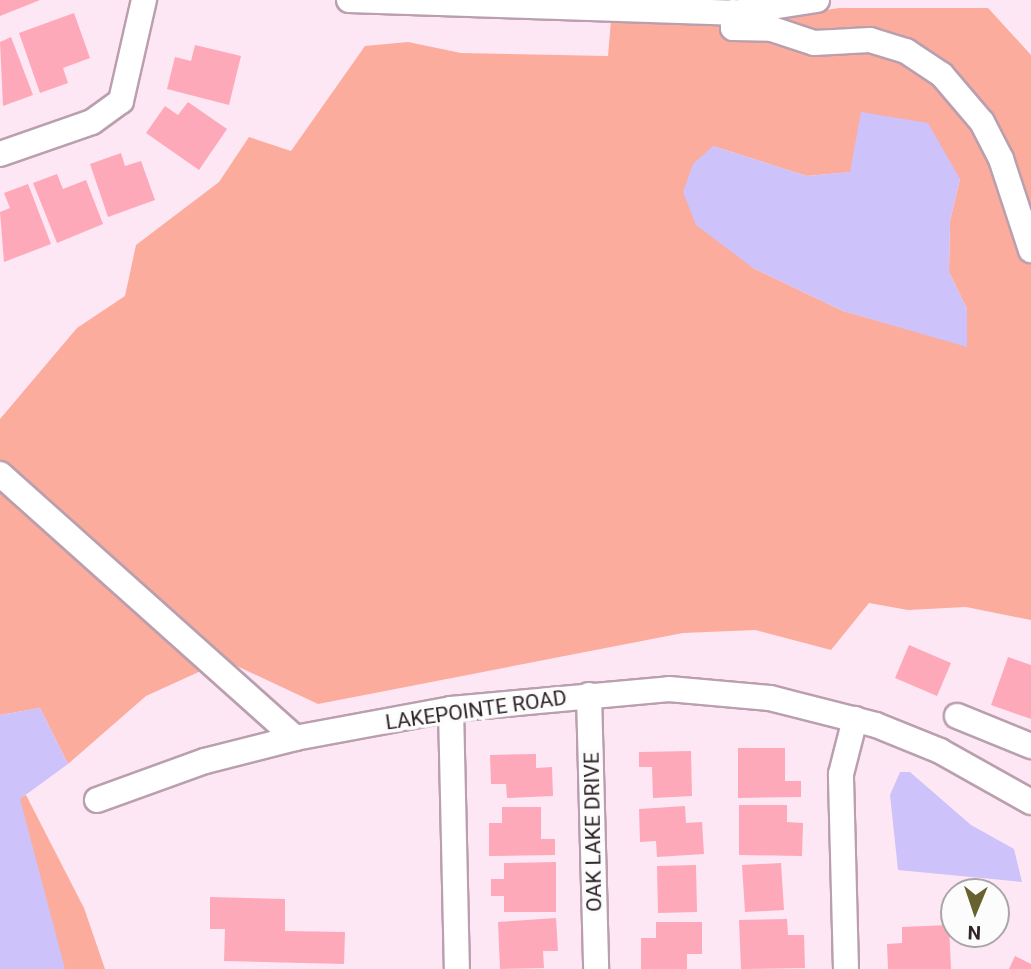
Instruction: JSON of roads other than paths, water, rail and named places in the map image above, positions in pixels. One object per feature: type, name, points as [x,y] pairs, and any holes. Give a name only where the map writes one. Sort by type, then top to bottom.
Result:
[{"type":"street","points":[[0,154],[92,122],[121,101],[144,0]]},
{"type":"street","points":[[349,0],[733,7],[817,0]]},
{"type":"street","points":[[733,7],[733,28],[772,29],[814,43],[870,40],[906,51],[943,75],[982,122],[1001,159],[1031,250]]},
{"type":"street","points":[[0,474],[295,738]]},
{"type":"street","name":"LAKEPOINTE ROAD","points":[[97,800],[205,761],[295,738],[451,709],[589,695],[727,692],[855,719],[940,751],[1031,803]]},
{"type":"street","name":"OAK LAKE DRIVE","points":[[589,695],[596,969]]},
{"type":"street","points":[[451,709],[457,969]]},
{"type":"street","points":[[957,716],[1031,746]]},
{"type":"street","points":[[846,969],[841,774],[855,719]]}]
